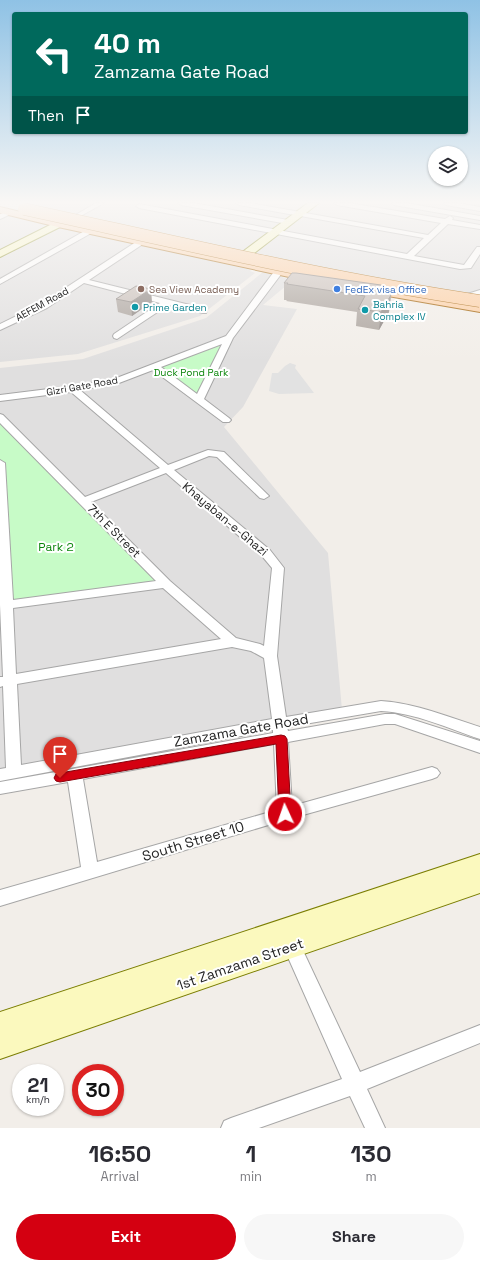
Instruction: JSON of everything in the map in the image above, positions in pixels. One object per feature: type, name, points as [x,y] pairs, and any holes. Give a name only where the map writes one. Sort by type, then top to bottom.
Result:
[{"type":"main road","points":[[206,256],[279,271],[462,301],[480,300]]},
{"type":"main road","points":[[217,256],[348,283],[480,304]]},
{"type":"main road","points":[[228,256],[399,289],[480,300]]},
{"type":"main road","points":[[248,256],[369,280],[462,301],[480,308]]},
{"type":"street","points":[[0,282],[47,256]]},
{"type":"street","name":"AEFEM Road","points":[[0,326],[44,306],[122,256]]},
{"type":"street","points":[[410,256],[465,268],[475,256]]},
{"type":"street","points":[[199,400],[229,338],[279,271],[288,264]]},
{"type":"street","points":[[84,281],[203,311]]},
{"type":"street","points":[[462,301],[480,292]]},
{"type":"street","points":[[117,336],[166,302]]},
{"type":"street","name":"Gizri Gate Road","points":[[0,398],[73,389],[116,380],[155,367],[229,338]]},
{"type":"street","points":[[155,367],[226,420]]},
{"type":"street","name":"Khayaban-e-Ghazi","points":[[73,389],[266,553],[278,568],[270,656],[280,723],[285,814]]},
{"type":"street","name":"7th E Street","points":[[0,417],[166,584],[232,642]]},
{"type":"street","points":[[84,501],[208,453],[220,454],[264,496]]},
{"type":"street","points":[[0,463],[6,605],[4,682],[7,774]]},
{"type":"street","points":[[6,605],[166,584]]},
{"type":"street","points":[[4,682],[232,642],[254,647],[270,656]]},
{"type":"street","name":"Zamzama Gate Road","points":[[7,774],[280,723],[390,706],[480,733]]},
{"type":"street","name":"Zamzama Gate Road","points":[[0,788],[395,719],[480,747]]},
{"type":"street","name":"South Street 10","points":[[0,898],[285,814],[432,773]]},
{"type":"street","points":[[75,775],[90,872]]},
{"type":"street","name":"1st Zamzama Street","points":[[0,1025],[172,977],[292,946],[480,864]]},
{"type":"street","name":"1st Zamzama Street","points":[[0,1045],[172,977],[377,908],[480,883]]},
{"type":"street","points":[[292,946],[375,1128]]},
{"type":"street","points":[[231,1128],[355,1084],[480,1034]]},
{"type":"shaded area","points":[[0,256],[190,256],[251,270],[250,271],[255,273],[200,316],[78,354],[0,362]]},
{"type":"shaded area","points":[[255,256],[480,256],[480,296],[442,291]]},
{"type":"shaded area","points":[[263,272],[293,280],[263,305],[297,309],[243,407],[224,427],[328,553],[342,710],[0,770],[0,368],[83,359],[206,318]]},
{"type":"shaded area","points":[[290,363],[296,365],[295,368],[314,393],[279,394],[269,391],[272,373],[278,373]]},
{"type":"green space","name":"Duck Pond Park","points":[[229,338],[199,400],[155,367]]},
{"type":"green space","name":"Park 2","points":[[0,417],[166,584],[6,605],[0,481]]},
{"type":"building","points":[[292,273],[381,285],[391,295],[381,312],[358,309],[365,296],[284,283]]},
{"type":"building","points":[[136,286],[151,289],[131,302],[116,299]]},
{"type":"place","name":"Sea View Academy","points":[[141,289]]},
{"type":"place","name":"FedEx visa Office","points":[[337,289]]},
{"type":"place","name":"Prime Garden","points":[[135,307]]},
{"type":"place","name":"Bahria Complex IV","points":[[365,310]]},
{"type":"route","points":[[60,778],[281,739],[285,814]]}]
